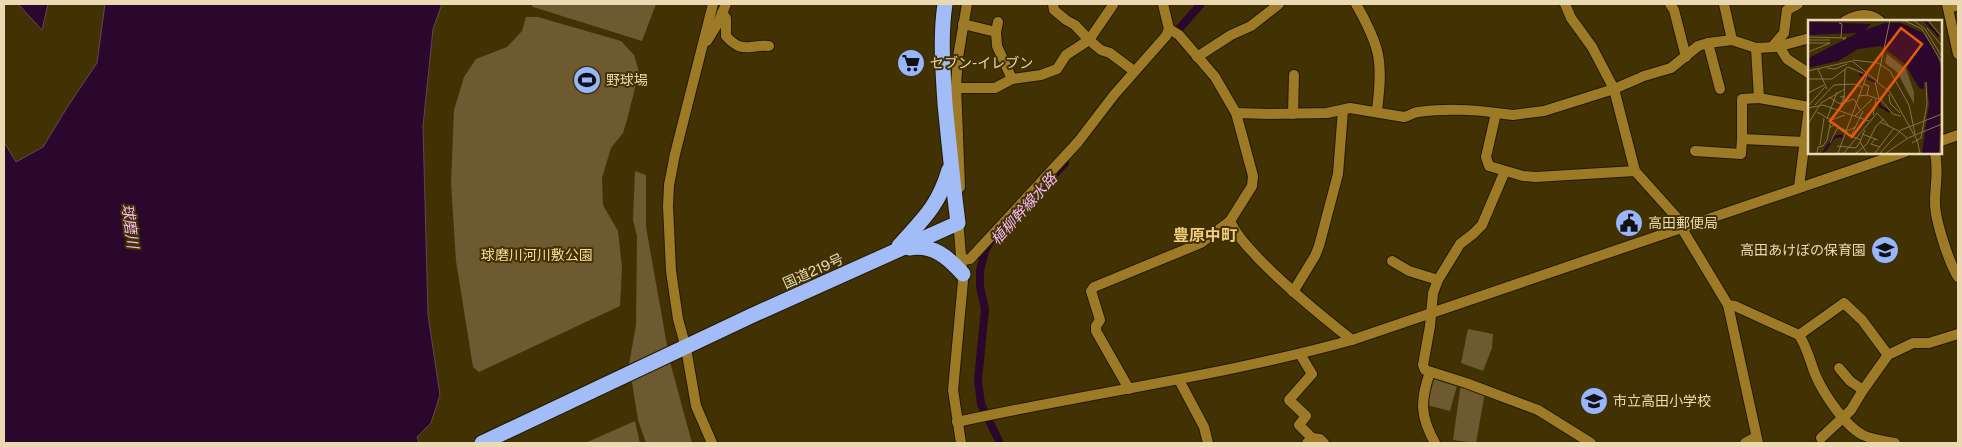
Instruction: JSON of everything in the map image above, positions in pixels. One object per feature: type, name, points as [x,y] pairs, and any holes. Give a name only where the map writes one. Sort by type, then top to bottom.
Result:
[{"type":"highway","points":[[945,4],[943,18],[943,64],[958,223]]},
{"type":"highway","points":[[895,251],[927,217],[944,186],[951,163]]},
{"type":"highway","name":"国道219号","points":[[482,443],[754,315],[958,223]]},
{"type":"highway","points":[[895,251],[923,247],[938,251],[963,267]]},
{"type":"street","points":[[712,443],[696,406],[688,347],[678,318],[671,271],[669,192],[675,154],[713,4]]},
{"type":"street","points":[[961,443],[953,390],[963,267],[958,223],[960,183],[956,88],[958,57],[967,4]]},
{"type":"street","points":[[1052,4],[1054,10],[1075,25],[1101,50],[1120,59],[1134,71]]},
{"type":"street","points":[[963,267],[1052,173],[1134,71],[1166,36],[1169,29],[1163,4]]},
{"type":"street","points":[[1197,57],[1231,35],[1251,26],[1280,4]]},
{"type":"street","points":[[1356,4],[1375,40],[1380,64],[1377,111]]},
{"type":"street","points":[[1565,4],[1571,18],[1592,47],[1614,89],[1635,171],[1679,220],[1681,227],[1728,305],[1757,440],[1745,443]]},
{"type":"street","points":[[1670,4],[1674,10],[1686,57]]},
{"type":"street","points":[[1724,4],[1732,40]]},
{"type":"street","points":[[1776,46],[1784,33],[1787,10],[1798,4]]},
{"type":"street","points":[[956,88],[995,88],[1012,79],[1041,75],[1057,69],[1066,55],[1089,40],[1113,5]]},
{"type":"street","points":[[1951,6],[1946,22],[1958,54]]},
{"type":"street","points":[[702,50],[718,23],[724,8]]},
{"type":"street","points":[[724,8],[726,36],[733,44],[751,49],[760,45],[769,46]]},
{"type":"street","points":[[1847,20],[1856,15],[1870,15],[1878,20]]},
{"type":"street","points":[[963,24],[997,27],[997,46],[1012,79]]},
{"type":"street","points":[[1129,389],[1096,331],[1100,320],[1091,291],[1094,287],[1174,253],[1197,246],[1230,221],[1252,186],[1253,176],[1236,113],[1215,77],[1178,35],[1169,29]]},
{"type":"street","points":[[1236,113],[1294,114],[1350,108],[1404,117],[1412,113],[1440,109],[1485,111],[1513,115],[1544,110],[1614,89],[1644,76],[1671,68],[1698,46],[1708,43],[1732,40],[1756,48],[1776,46],[1808,38]]},
{"type":"street","points":[[1708,43],[1720,89]]},
{"type":"street","points":[[1776,46],[1788,59],[1808,73]]},
{"type":"street","points":[[1756,48],[1759,98]]},
{"type":"street","points":[[1294,75],[1294,114]]},
{"type":"street","points":[[1695,152],[1741,154],[1742,99],[1759,98],[1808,107]]},
{"type":"street","points":[[1293,292],[1319,246],[1338,174],[1342,110]]},
{"type":"street","points":[[1496,113],[1486,162],[1489,166],[1522,176],[1536,177],[1635,171]]},
{"type":"street","points":[[1800,187],[1808,116]]},
{"type":"street","points":[[1942,141],[1958,134]]},
{"type":"street","points":[[1742,139],[1805,142]]},
{"type":"street","points":[[957,422],[1179,380],[1300,354],[1352,340],[1899,154]]},
{"type":"street","points":[[1935,154],[1938,168],[1935,208],[1949,258],[1958,277]]},
{"type":"street","points":[[1505,171],[1482,225],[1460,244],[1438,280],[1433,294],[1423,366],[1425,370],[1430,372],[1466,383],[1538,410],[1591,443]]},
{"type":"street","points":[[1230,221],[1242,240],[1293,292],[1352,340]]},
{"type":"street","points":[[1392,261],[1409,271],[1438,280]]},
{"type":"street","points":[[1799,335],[1844,303],[1862,320],[1888,355]]},
{"type":"street","points":[[1728,305],[1735,306],[1799,335],[1805,344],[1821,386],[1843,416],[1864,436],[1895,443]]},
{"type":"street","points":[[1821,438],[1851,410],[1888,355],[1913,343],[1929,343],[1958,334]]},
{"type":"street","points":[[1300,354],[1312,374],[1289,400],[1306,416],[1298,425],[1310,441],[1320,439],[1324,443]]},
{"type":"street","points":[[1839,368],[1850,381],[1863,390]]},
{"type":"street","points":[[1430,372],[1422,405],[1425,422],[1436,443]]},
{"type":"street","points":[[1179,380],[1204,427],[1208,443]]},
{"type":"green space","points":[[531,4],[656,4],[642,41],[533,7]]},
{"type":"green space","name":"球磨川河川敷公園","points":[[526,17],[538,17],[621,41],[634,55],[639,72],[627,120],[623,133],[611,148],[602,178],[603,205],[618,231],[622,267],[620,306],[479,372],[473,367],[456,261],[451,183],[454,110],[464,77],[476,59],[507,47],[522,31]]},
{"type":"green space","points":[[635,171],[646,175],[646,227],[670,362],[692,443],[646,443],[638,420],[629,364],[636,325],[637,236],[633,220]]},
{"type":"green space","points":[[1468,329],[1493,334],[1492,348],[1483,371],[1461,363]]},
{"type":"green space","points":[[1432,373],[1458,382],[1450,411],[1427,405]]},
{"type":"green space","points":[[1461,383],[1485,392],[1476,443],[1453,440]]},
{"type":"green space","points":[[635,421],[640,443],[585,443]]},
{"type":"water","points":[[18,4],[48,4],[42,30]]},
{"type":"water","name":"球磨川","points":[[105,4],[442,4],[433,29],[423,126],[428,315],[440,395],[431,423],[417,437],[419,443],[4,443],[4,142],[16,162],[43,147],[97,63]]},
{"type":"waterway","name":"植柳幹線水路","points":[[1178,30],[1201,4]]},
{"type":"waterway","name":"植柳幹線水路","points":[[1035,195],[1065,163]]},
{"type":"waterway","name":"植柳幹線水路","points":[[1000,443],[981,404],[978,380],[985,309],[980,287],[980,271],[985,251],[990,242],[1011,222]]},
{"type":"place","name":"セブン-イレブン","points":[[911,63]]},
{"type":"place","name":"野球場","points":[[587,80]]},
{"type":"place","name":"高田郵便局","points":[[1629,223]]},
{"type":"place","name":"高田あけぼの保育園","points":[[1885,250]]},
{"type":"place","name":"市立高田小学校","points":[[1594,401]]},
{"type":"district","name":"豊原中町","points":[[1205,235]]}]
